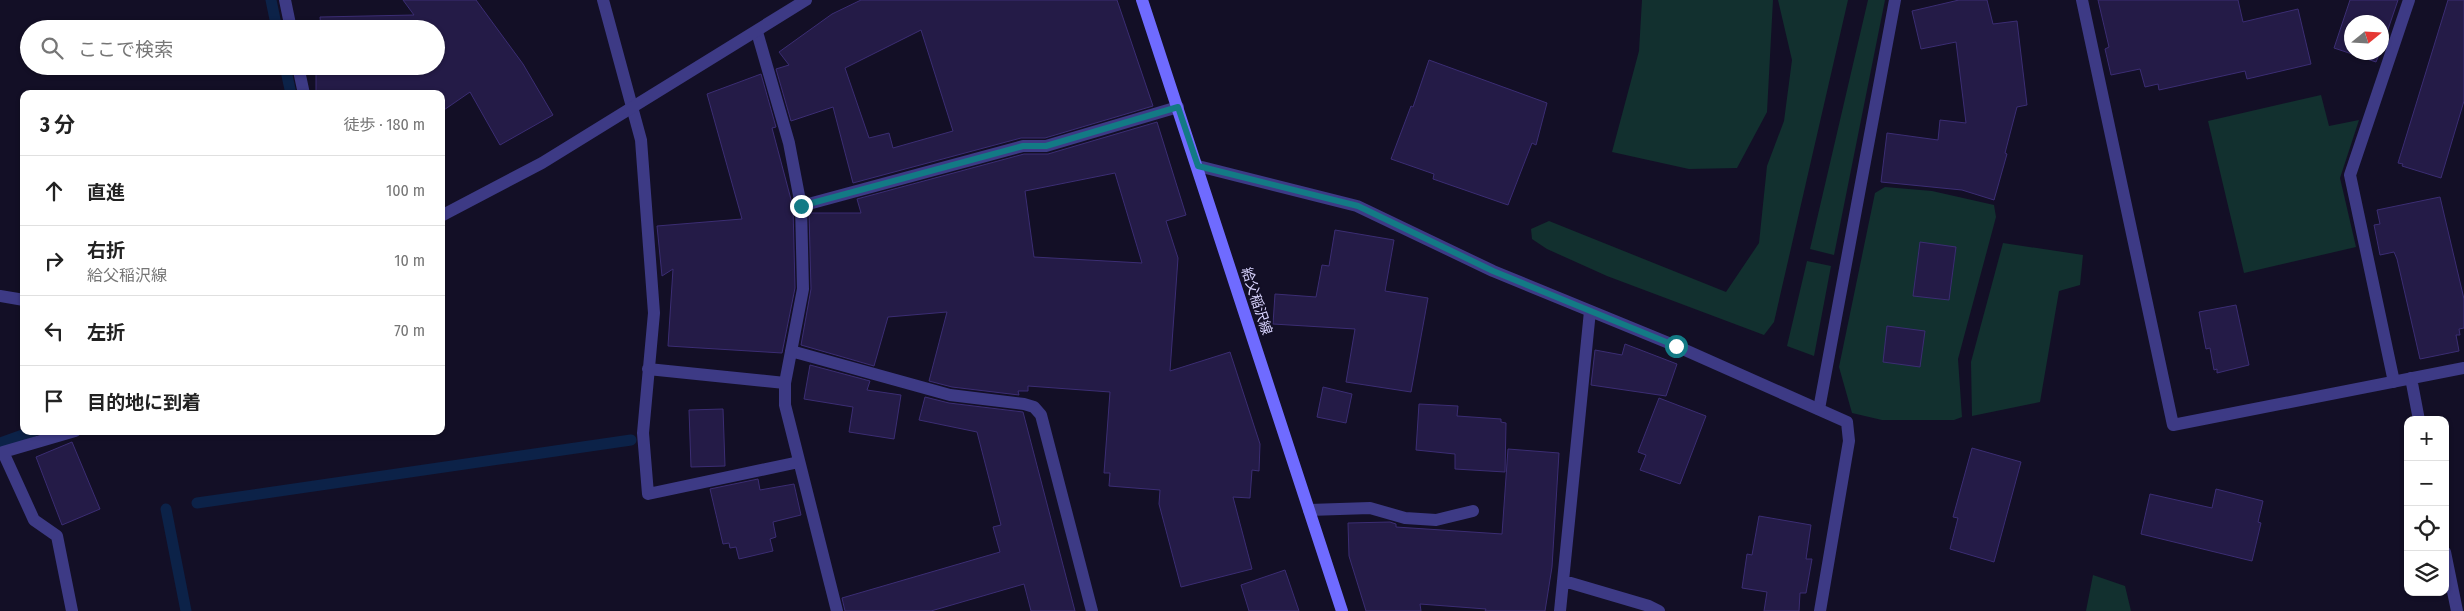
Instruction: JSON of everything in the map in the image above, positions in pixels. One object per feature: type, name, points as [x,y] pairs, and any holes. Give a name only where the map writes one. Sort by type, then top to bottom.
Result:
[{"type":"main road","name":"給父稲沢線","points":[[1142,0],[1198,166],[1342,611]]},
{"type":"street","points":[[284,0],[288,20]]},
{"type":"street","points":[[603,0],[641,140],[654,314],[643,432],[648,494],[800,462]]},
{"type":"street","points":[[445,214],[542,163],[806,0]]},
{"type":"street","points":[[1819,409],[1895,0]]},
{"type":"street","points":[[2082,0],[2173,425],[2464,368]]},
{"type":"street","points":[[2394,382],[2350,175],[2409,0]]},
{"type":"street","points":[[757,32],[789,143],[801,206],[804,289],[785,383],[785,405],[837,611]]},
{"type":"street","points":[[300,75],[303,90]]},
{"type":"street","points":[[801,206],[1023,146],[1046,146],[1178,107]]},
{"type":"street","points":[[1198,166],[1358,206],[1493,271],[1847,422],[1849,441],[1820,611]]},
{"type":"street","points":[[0,296],[20,299]]},
{"type":"street","points":[[1560,611],[1590,311]]},
{"type":"street","points":[[791,351],[950,396],[1024,404],[1034,408],[1041,414],[1092,611]]},
{"type":"street","points":[[648,369],[785,383]]},
{"type":"street","points":[[2411,378],[2418,416]]},
{"type":"street","points":[[61,435],[3,452],[34,520],[58,536],[72,611]]},
{"type":"street","points":[[1309,510],[1370,508],[1405,518],[1436,520],[1473,511]]},
{"type":"street","points":[[2449,572],[2457,611]]},
{"type":"street","points":[[1564,581],[1649,606],[1659,611]]},
{"type":"green space","points":[[1642,0],[1773,0],[1767,112],[1737,168],[1689,169],[1612,152],[1639,51]]},
{"type":"green space","points":[[1778,0],[1848,0],[1774,322],[1764,335],[1607,276],[1547,249],[1532,239],[1531,229],[1549,221],[1726,292],[1759,243],[1767,166],[1784,121],[1792,60]]},
{"type":"green space","points":[[1868,0],[1885,0],[1834,255],[1810,249]]},
{"type":"green space","points":[[2321,95],[2329,126],[2359,120],[2340,178],[2356,247],[2244,273],[2208,121]]},
{"type":"green space","points":[[1885,187],[1932,191],[1994,205],[1996,217],[1958,359],[1962,417],[1954,420],[1882,420],[1852,413],[1839,367],[1875,193]]},
{"type":"green space","points":[[2003,243],[2083,255],[2080,285],[2059,291],[2040,402],[1972,416],[1971,362]]},
{"type":"green space","points":[[1807,261],[1831,266],[1814,356],[1787,346]]},
{"type":"green space","points":[[2093,575],[2125,586],[2131,611],[2086,611]]},
{"type":"building","points":[[403,0],[476,0],[523,64],[553,115],[500,145],[470,92],[445,109],[445,90],[316,90],[316,75],[445,75],[445,20],[320,20],[320,17],[414,15]]},
{"type":"building","points":[[861,0],[1117,0],[1153,106],[1045,138],[1021,138],[853,183],[833,107],[791,121],[776,69],[789,65],[779,52],[832,14]],"holes":[[[921,30],[953,131],[893,148],[889,133],[869,138],[845,68]]]},
{"type":"building","points":[[1959,0],[1987,0],[1993,24],[2017,21],[2027,105],[2017,107],[2005,153],[2007,154],[1994,200],[1962,190],[1881,182],[1887,133],[1938,140],[1940,120],[1966,123],[1956,42],[1921,49],[1912,11]]},
{"type":"building","points":[[2098,0],[2238,0],[2243,22],[2298,9],[2311,64],[2247,79],[2245,71],[2159,90],[2158,84],[2145,87],[2140,69],[2111,75],[2105,49],[2109,47]]},
{"type":"building","points":[[2350,0],[2398,0],[2389,26],[2389,15],[2345,15]]},
{"type":"building","points":[[2448,0],[2464,0],[2464,101],[2441,178],[2402,166],[2403,164],[2398,163]]},
{"type":"building","points":[[2344,18],[2344,51],[2334,48]]},
{"type":"building","points":[[1429,60],[1547,103],[1536,145],[1532,143],[1508,205],[1433,179],[1434,174],[1391,159],[1411,106],[1413,107]]},
{"type":"building","points":[[761,74],[776,127],[772,128],[793,207],[795,288],[782,353],[668,346],[673,269],[662,276],[657,226],[742,219],[707,94]]},
{"type":"building","points":[[1157,122],[1186,215],[1166,221],[1178,258],[1170,371],[1230,352],[1260,444],[1259,471],[1252,470],[1250,498],[1233,497],[1252,569],[1181,587],[1159,504],[1160,490],[1109,486],[1110,473],[1104,473],[1110,392],[1028,386],[1028,391],[1018,391],[1019,395],[952,387],[929,381],[947,312],[888,317],[874,366],[801,345],[811,289],[809,213],[861,213],[857,199],[1024,154],[1048,154]],"holes":[[[1115,173],[1142,263],[1034,257],[1025,191]]]},
{"type":"building","points":[[2440,197],[2464,299],[2464,328],[2459,329],[2460,335],[2456,335],[2459,351],[2420,359],[2397,259],[2394,252],[2380,255],[2374,225],[2380,224],[2377,210]]},
{"type":"building","points":[[1335,230],[1394,240],[1385,291],[1428,298],[1411,392],[1346,382],[1355,329],[1273,324],[1275,294],[1316,297],[1322,265],[1329,266]]},
{"type":"building","points":[[1920,242],[1956,247],[1949,300],[1913,296]]},
{"type":"building","points":[[2236,305],[2249,365],[2217,373],[2217,369],[2214,370],[2210,348],[2206,349],[2199,312]]},
{"type":"building","points":[[1887,326],[1925,331],[1920,367],[1883,362]]},
{"type":"building","points":[[1625,344],[1677,364],[1666,396],[1591,385],[1595,350],[1622,355]]},
{"type":"building","points":[[810,365],[870,381],[867,390],[901,395],[894,439],[849,432],[853,407],[804,399]]},
{"type":"building","points":[[1323,387],[1352,394],[1346,423],[1317,417]]},
{"type":"building","points":[[925,397],[949,403],[1023,412],[1075,611],[1031,611],[1024,584],[931,611],[845,611],[842,598],[1000,552],[993,527],[1001,525],[977,432],[919,420]]},
{"type":"building","points":[[1659,398],[1706,416],[1680,484],[1640,470],[1646,455],[1638,452]]},
{"type":"building","points":[[1419,404],[1458,406],[1457,416],[1501,419],[1501,422],[1506,423],[1505,472],[1455,469],[1455,454],[1416,450]]},
{"type":"building","points":[[723,409],[725,466],[691,467],[689,410]]},
{"type":"building","points":[[72,442],[100,509],[62,525],[36,457]]},
{"type":"building","points":[[1972,448],[2021,462],[1994,562],[1950,549],[1958,518],[1953,517]]},
{"type":"building","points":[[1508,449],[1559,453],[1552,567],[1545,611],[1485,611],[1486,609],[1420,604],[1421,611],[1366,611],[1349,556],[1348,523],[1390,522],[1396,524],[1396,527],[1502,534]]},
{"type":"building","points":[[758,479],[760,490],[794,484],[801,515],[773,522],[776,537],[770,539],[773,551],[739,559],[736,547],[730,548],[729,543],[723,544],[710,489]]},
{"type":"building","points":[[2216,489],[2263,501],[2258,522],[2261,523],[2252,561],[2141,534],[2150,494],[2212,508]]},
{"type":"building","points":[[1759,516],[1811,525],[1806,559],[1812,559],[1806,593],[1800,593],[1799,611],[1764,611],[1767,592],[1742,588],[1747,554],[1752,555]]},
{"type":"building","points":[[1285,570],[1299,611],[1249,611],[1241,585]]},
{"type":"waterway","points":[[271,0],[275,20]]},
{"type":"waterway","points":[[287,75],[290,90]]},
{"type":"waterway","points":[[0,443],[23,435]]},
{"type":"waterway","points":[[197,503],[631,440]]},
{"type":"waterway","points":[[166,509],[186,611]]},
{"type":"route","points":[[801,206],[1023,146],[1046,146],[1178,107],[1198,166],[1358,206],[1493,271],[1676,346]]}]
